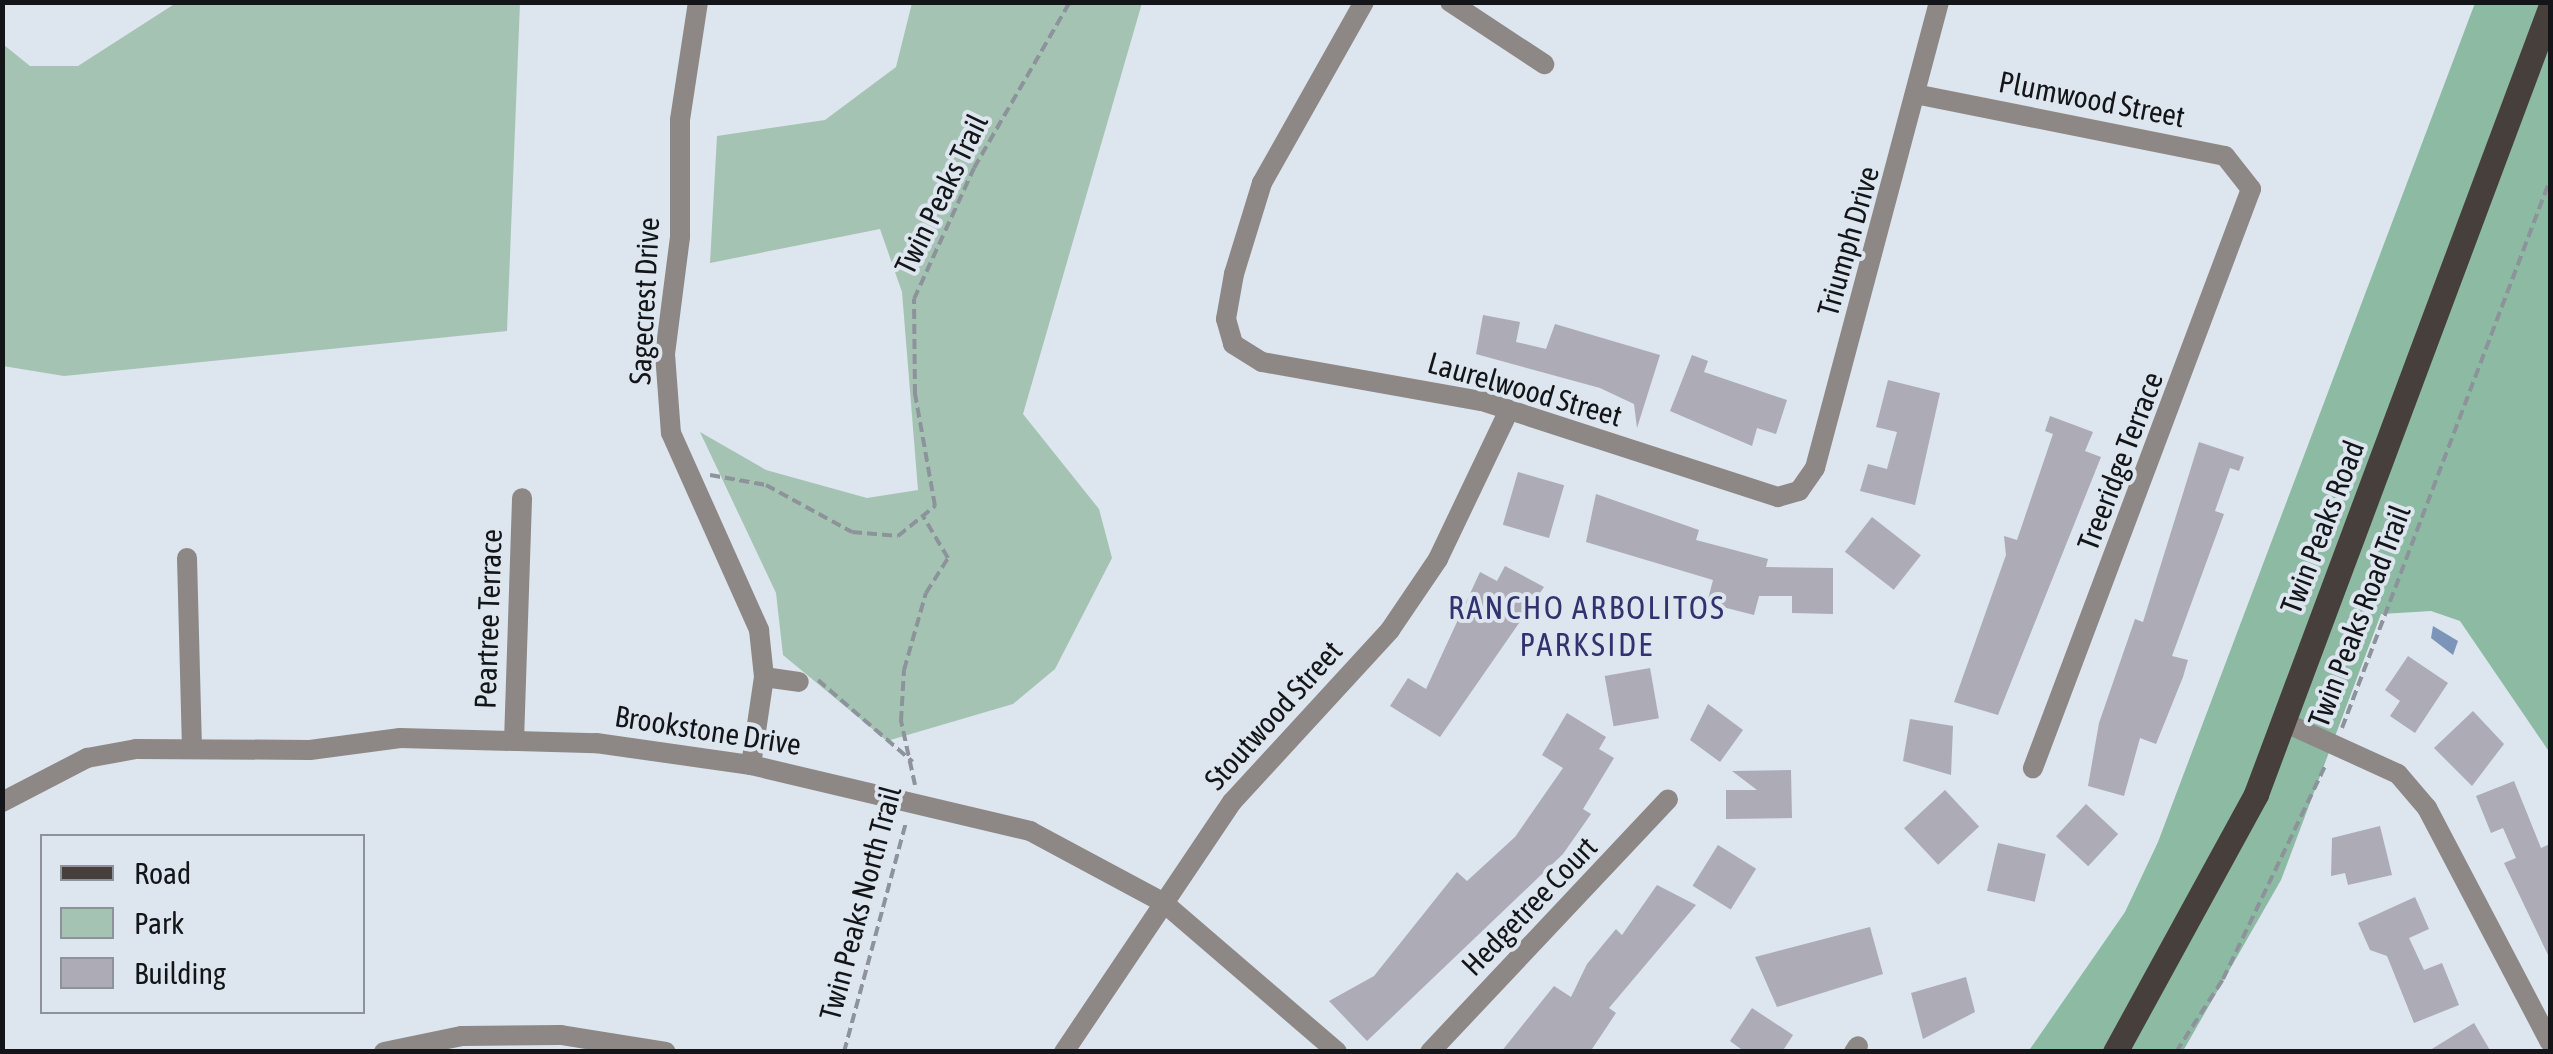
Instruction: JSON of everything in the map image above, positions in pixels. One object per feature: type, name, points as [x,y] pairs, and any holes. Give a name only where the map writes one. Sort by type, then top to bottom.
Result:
[{"type":"main road","name":"Twin Peaks Road","points":[[2116,1052],[2207,896],[2284,722],[2550,8]]},
{"type":"street","name":"Sagecrest Drive","points":[[698,2],[680,120],[680,238],[665,354],[671,433],[688,479],[747,597],[764,677],[751,765]]},
{"type":"street","name":"Laurelwood Street","points":[[1364,2],[1262,183],[1234,274],[1226,319],[1233,344],[1262,362],[1509,410],[1764,496],[1798,490]]},
{"type":"street","points":[[1450,2],[1544,64]]},
{"type":"street","name":"Triumph Drive","points":[[1798,490],[1815,468],[1920,95],[1939,2]]},
{"type":"street","name":"Plumwood Street","points":[[1920,95],[2225,156],[2246,174]]},
{"type":"street","name":"Treeridge Terrace","points":[[2033,768],[2251,205],[2246,174]]},
{"type":"street","name":"Stoutwood Street","points":[[1064,1052],[1232,802],[1390,630],[1438,558],[1509,410]]},
{"type":"street","name":"Peartree Terrace","points":[[514,742],[522,498]]},
{"type":"street","points":[[187,558],[192,748]]},
{"type":"street","points":[[764,677],[799,682]]},
{"type":"street","points":[[2284,722],[2337,740],[2398,774],[2426,808],[2550,1042]]},
{"type":"street","name":"Brookstone Drive","points":[[2,802],[87,758],[192,748],[514,742],[751,765],[913,797],[1030,831],[1164,903],[1337,1052]]},
{"type":"street","name":"Hedgetree Court","points":[[1430,1052],[1668,798]]},
{"type":"street","points":[[384,1052],[462,1036],[561,1035],[666,1052]]},
{"type":"path","name":"Twin Peaks Trail","points":[[923,516],[935,506],[915,394],[914,298],[965,185],[1070,2]]},
{"type":"path","name":"Twin Peaks Road Trail","points":[[2176,1052],[2222,978],[2337,740],[2550,180]]},
{"type":"path","points":[[688,479],[728,471],[852,532],[898,536],[923,516],[948,558],[926,592],[904,670],[901,721],[917,765]]},
{"type":"path","points":[[799,682],[809,674],[917,765]]},
{"type":"path","name":"Twin Peaks North Trail","points":[[844,1052],[913,797],[917,765]]},
{"type":"green space","points":[[2,3],[4,45],[30,66],[78,66],[176,3],[520,3],[507,331],[64,376],[3,366]]},
{"type":"green space","points":[[912,3],[1142,3],[1023,414],[1099,509],[1112,558],[1055,669],[1013,704],[887,741],[783,655],[776,593],[700,432],[766,470],[867,498],[918,490],[902,292],[880,229],[710,263],[717,136],[825,120],[896,67]]},
{"type":"green space","points":[[2475,3],[2550,3],[2550,753],[2460,621],[2431,611],[2381,614],[2281,880],[2183,1051],[2028,1052],[2125,912],[2158,842]]},
{"type":"water","points":[[2433,626],[2458,641],[2453,655],[2431,638]]},
{"type":"building","points":[[1483,315],[1520,322],[1516,342],[1546,349],[1555,324],[1660,355],[1637,428],[1634,404],[1600,388],[1476,354]]},
{"type":"building","points":[[1692,355],[1708,361],[1704,372],[1787,400],[1776,434],[1757,428],[1752,446],[1670,411]]},
{"type":"building","points":[[1888,380],[1940,393],[1915,505],[1860,491],[1868,464],[1887,469],[1897,432],[1876,427]]},
{"type":"building","points":[[2050,416],[2093,432],[2085,451],[2101,457],[1998,715],[1954,702],[2006,555],[2004,536],[2017,540],[2053,434],[2045,431]]},
{"type":"building","points":[[2199,442],[2244,457],[2239,471],[2230,468],[2215,511],[2224,514],[2172,656],[2188,660],[2183,677],[2156,744],[2140,738],[2124,796],[2088,786],[2099,723],[2135,619],[2143,622]]},
{"type":"building","points":[[1518,472],[1564,485],[1549,538],[1503,525]]},
{"type":"building","points":[[1596,494],[1699,530],[1696,540],[1768,559],[1766,567],[1833,568],[1833,614],[1792,613],[1792,596],[1759,596],[1754,615],[1707,603],[1713,580],[1586,542]]},
{"type":"building","points":[[1872,517],[1921,555],[1894,590],[1845,552]]},
{"type":"building","points":[[1505,566],[1544,587],[1440,737],[1390,706],[1408,678],[1426,689],[1480,572],[1497,581]]},
{"type":"building","points":[[2408,656],[2448,683],[2415,733],[2390,716],[2400,701],[2385,690]]},
{"type":"building","points":[[1650,668],[1659,718],[1614,726],[1605,676]]},
{"type":"building","points":[[1708,704],[1743,730],[1720,762],[1690,740]]},
{"type":"building","points":[[2473,711],[2504,744],[2472,786],[2434,748]]},
{"type":"building","points":[[1567,713],[1606,737],[1599,749],[1614,758],[1583,809],[1591,814],[1563,854],[1367,1041],[1329,1001],[1374,976],[1457,872],[1467,881],[1515,837],[1563,768],[1542,755]]},
{"type":"building","points":[[1910,719],[1953,726],[1951,775],[1903,761]]},
{"type":"building","points":[[1791,770],[1792,818],[1726,819],[1726,790],[1757,790],[1732,771]]},
{"type":"building","points":[[2514,781],[2541,848],[2550,844],[2550,959],[2504,863],[2516,858],[2503,828],[2491,833],[2476,796]]},
{"type":"building","points":[[1945,790],[1979,827],[1938,865],[1904,828]]},
{"type":"building","points":[[2086,804],[2118,834],[2088,866],[2056,836]]},
{"type":"building","points":[[2380,826],[2392,875],[2348,885],[2345,873],[2331,876],[2332,838]]},
{"type":"building","points":[[1998,843],[2046,854],[2035,902],[1987,891]]},
{"type":"building","points":[[1718,845],[1756,869],[1731,910],[1693,886]]},
{"type":"building","points":[[1657,885],[1696,905],[1609,1008],[1616,1013],[1590,1052],[1501,1052],[1554,986],[1571,997],[1587,964],[1616,929],[1622,935]]},
{"type":"building","points":[[2415,897],[2429,929],[2409,938],[2424,970],[2442,963],[2459,1005],[2414,1023],[2387,956],[2370,950],[2358,923]]},
{"type":"building","points":[[1870,927],[1883,974],[1777,1007],[1755,957]]},
{"type":"building","points":[[1966,977],[1975,1012],[1923,1039],[1911,993]]},
{"type":"building","points":[[1752,1008],[1793,1035],[1782,1052],[1745,1052],[1730,1041]]},
{"type":"building","points":[[2474,1023],[2491,1052],[2427,1052]]},
{"type":"district","name":"RANCHO ARBOLITOS PARKSIDE","points":[[1587,628]]}]
